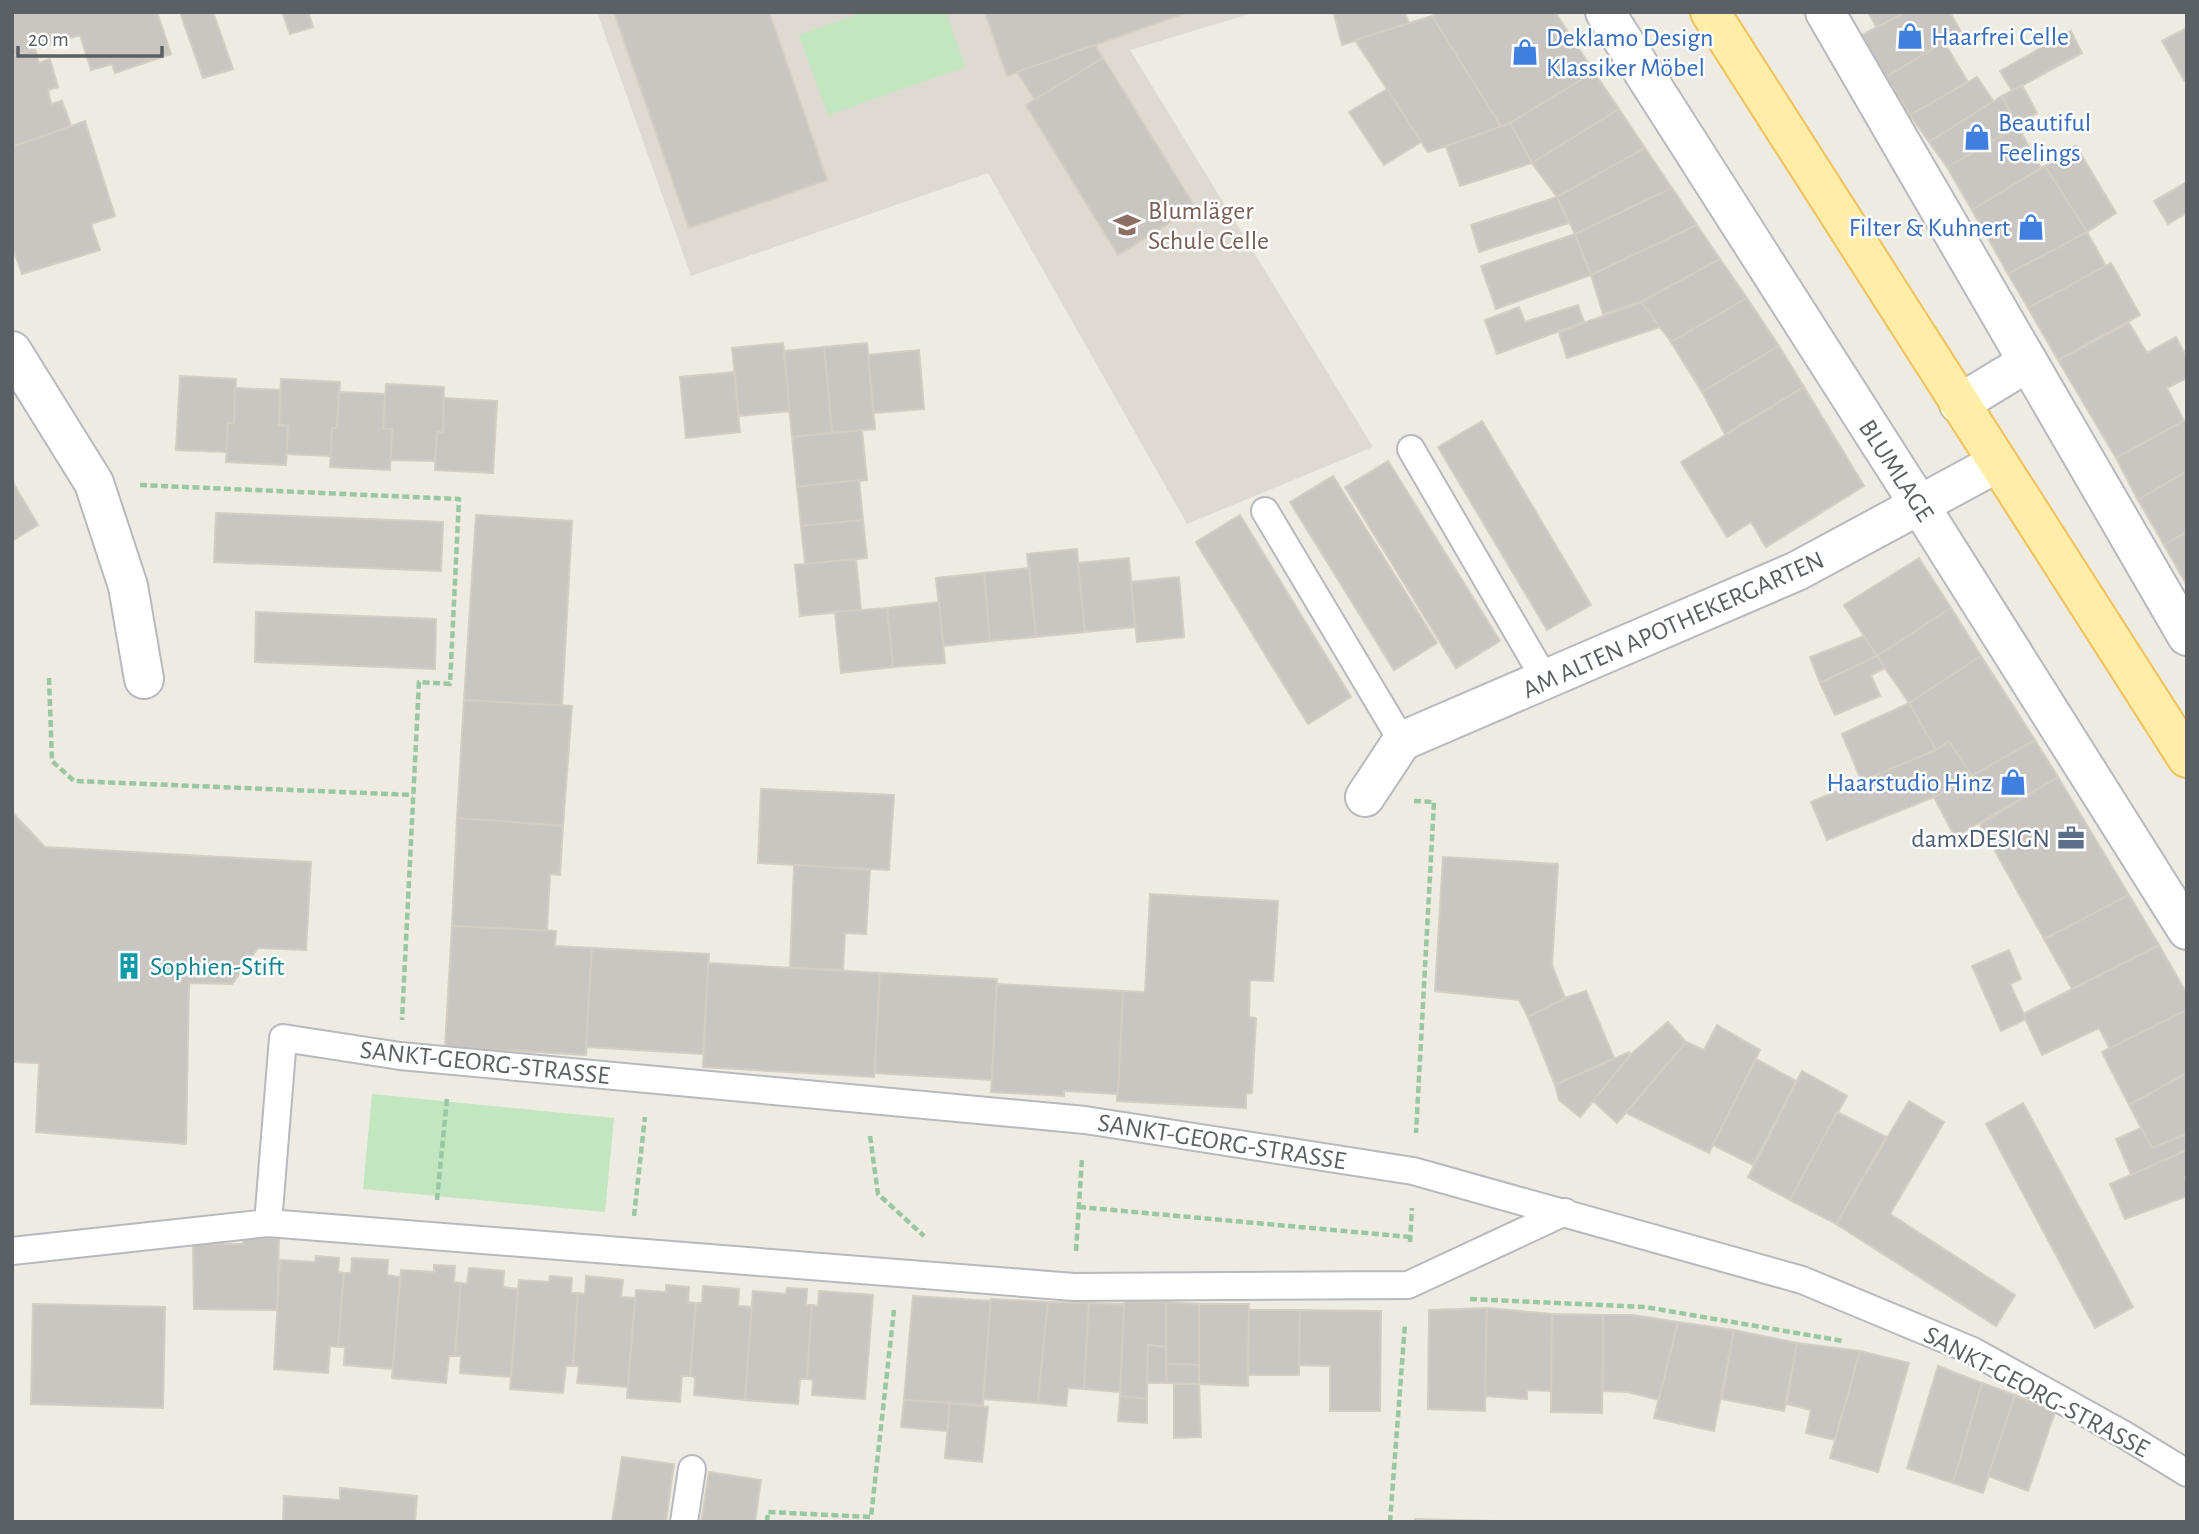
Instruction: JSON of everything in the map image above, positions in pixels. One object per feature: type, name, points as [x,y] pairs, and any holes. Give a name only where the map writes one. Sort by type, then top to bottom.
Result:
[{"type":"main road","points":[[1710,12],[2187,758]]},
{"type":"street","name":"BLUMLAGE","points":[[1605,12],[2187,930]]},
{"type":"street","points":[[1825,12],[2187,636]]},
{"type":"street","points":[[12,351],[94,483],[128,586],[144,679]]},
{"type":"street","points":[[1959,404],[2028,362]]},
{"type":"street","name":"AM ALTEN APOTHEKERGARTEN","points":[[1402,741],[1797,571],[1997,463]]},
{"type":"street","points":[[1365,797],[1402,741]]},
{"type":"lane","points":[[1411,449],[1546,681]]},
{"type":"lane","points":[[1265,511],[1402,741]]},
{"type":"lane","name":"SANKT-GEORG-STRASSE","points":[[268,1223],[283,1038],[400,1056],[1085,1120],[1413,1171],[1802,1280],[1973,1351],[2123,1434],[2187,1473]]},
{"type":"lane","points":[[12,1251],[268,1223],[1074,1287],[1408,1285],[1565,1212]]},
{"type":"lane","points":[[684,1522],[692,1469]]},
{"type":"path","points":[[94,483],[459,499],[450,684],[419,682],[400,1056]]},
{"type":"path","points":[[49,678],[52,761],[74,781],[413,795]]},
{"type":"path","points":[[1365,797],[1434,802],[1408,1285],[1390,1522]]},
{"type":"path","points":[[433,1236],[451,1060]]},
{"type":"path","points":[[631,1252],[648,1079]]},
{"type":"path","points":[[873,1100],[870,1137],[878,1194],[925,1237],[925,1275]]},
{"type":"path","points":[[1074,1287],[1085,1120]]},
{"type":"path","points":[[1079,1207],[1410,1237]]},
{"type":"path","points":[[766,1522],[768,1512],[871,1517],[898,1273]]},
{"type":"path","points":[[1408,1285],[1457,1299],[1645,1307],[1848,1341]]},
{"type":"shaded area","name":"Blumläger Schule Celle","points":[[597,12],[1256,12],[1130,50],[1373,447],[1187,524],[988,173],[691,276]]},
{"type":"green space","points":[[864,12],[946,12],[965,67],[828,115],[799,35]]},
{"type":"green space","points":[[372,1094],[614,1118],[605,1212],[363,1189]]},
{"type":"building","points":[[12,12],[157,12],[171,54],[115,73],[112,64],[91,70],[80,35],[12,56]]},
{"type":"building","points":[[180,12],[213,12],[233,69],[203,78]]},
{"type":"building","points":[[282,12],[308,12],[313,27],[290,34]]},
{"type":"building","points":[[614,12],[769,12],[827,180],[689,228]]},
{"type":"building","points":[[985,12],[1188,12],[1007,76]]},
{"type":"building","points":[[1405,12],[1409,24],[1342,45],[1334,14]]},
{"type":"building","points":[[1439,12],[1555,12],[1594,72],[1502,128],[1432,16]]},
{"type":"building","points":[[1868,12],[1906,12],[1877,28]]},
{"type":"building","points":[[1906,12],[1950,12],[1961,32],[1886,77],[1860,36]]},
{"type":"building","points":[[1432,16],[1502,128],[1428,152],[1355,40]]},
{"type":"building","points":[[2187,28],[2187,78],[2184,80],[2162,41]]},
{"type":"building","points":[[2071,31],[2082,53],[2012,91],[2000,71]]},
{"type":"building","points":[[1944,42],[1968,82],[1910,115],[1886,77]]},
{"type":"building","points":[[1095,45],[1103,58],[1035,100],[1017,72]]},
{"type":"building","points":[[35,49],[39,63],[50,59],[58,87],[48,90],[51,104],[62,101],[71,126],[12,147],[12,56]]},
{"type":"building","points":[[1103,58],[1195,207],[1118,255],[1026,105]]},
{"type":"building","points":[[1594,72],[1619,109],[1532,163],[1510,123]]},
{"type":"building","points":[[1977,77],[1994,102],[1929,142],[1910,115]]},
{"type":"building","points":[[2022,85],[2037,113],[2016,124],[2002,96]]},
{"type":"building","points":[[1387,89],[1421,142],[1384,165],[1349,112]]},
{"type":"building","points":[[2002,96],[2018,127],[1947,167],[1929,142]]},
{"type":"building","points":[[1619,109],[1645,148],[1557,197],[1532,163]]},
{"type":"building","points":[[85,121],[115,216],[91,224],[100,250],[22,274],[12,246],[12,147]]},
{"type":"building","points":[[1510,123],[1532,163],[1460,186],[1446,146]]},
{"type":"building","points":[[2018,127],[2041,168],[1972,210],[1947,167]]},
{"type":"building","points":[[2076,146],[2116,213],[2087,232],[2045,166]]},
{"type":"building","points":[[1645,148],[1672,188],[1575,234],[1557,197]]},
{"type":"building","points":[[2045,166],[2087,232],[2008,274],[1972,210]]},
{"type":"building","points":[[2187,182],[2187,213],[2168,224],[2154,201]]},
{"type":"building","points":[[1672,188],[1697,225],[1591,275],[1575,234]]},
{"type":"building","points":[[1557,197],[1569,223],[1479,252],[1471,225]]},
{"type":"building","points":[[1697,225],[1720,259],[1641,302],[1603,314],[1591,275]]},
{"type":"building","points":[[2087,232],[2106,266],[2028,308],[2008,274]]},
{"type":"building","points":[[1575,234],[1591,275],[1496,309],[1481,266]]},
{"type":"building","points":[[1720,259],[1747,298],[1671,342],[1641,302]]},
{"type":"building","points":[[2111,263],[2140,315],[2058,360],[2028,308]]},
{"type":"building","points":[[1747,298],[1779,346],[1702,392],[1671,342]]},
{"type":"building","points":[[1641,302],[1660,327],[1567,358],[1559,332]]},
{"type":"building","points":[[1578,305],[1584,322],[1497,354],[1485,320],[1519,307],[1525,322]]},
{"type":"building","points":[[2129,323],[2147,353],[2176,337],[2187,358],[2187,378],[2167,388],[2184,421],[2116,458],[2058,360]]},
{"type":"building","points":[[783,343],[790,411],[739,416],[732,348]]},
{"type":"building","points":[[867,343],[875,429],[832,433],[824,347]]},
{"type":"building","points":[[1779,346],[1804,387],[1725,434],[1702,392]]},
{"type":"building","points":[[824,347],[832,433],[792,437],[784,351]]},
{"type":"building","points":[[919,350],[924,409],[874,413],[868,355]]},
{"type":"building","points":[[734,372],[740,432],[686,438],[680,377]]},
{"type":"building","points":[[180,376],[236,379],[234,423],[228,423],[226,452],[176,450]]},
{"type":"building","points":[[281,379],[340,382],[337,428],[332,428],[331,456],[286,454],[288,426],[279,425]]},
{"type":"building","points":[[386,384],[444,387],[443,432],[437,432],[435,461],[390,460],[392,429],[383,429]]},
{"type":"building","points":[[1804,387],[1864,486],[1766,547],[1751,522],[1727,537],[1681,462]]},
{"type":"building","points":[[235,388],[280,390],[279,425],[288,426],[286,465],[226,462],[228,423],[234,423]]},
{"type":"building","points":[[339,392],[385,394],[383,429],[392,429],[390,470],[330,467],[332,428],[337,428]]},
{"type":"building","points":[[444,398],[497,401],[493,473],[435,470],[437,432],[443,432]]},
{"type":"building","points":[[2187,419],[2187,471],[2138,500],[2116,458]]},
{"type":"building","points":[[1482,421],[1591,605],[1547,630],[1438,447]]},
{"type":"building","points":[[862,430],[867,480],[797,487],[792,437]]},
{"type":"building","points":[[1388,461],[1500,641],[1456,668],[1345,487]]},
{"type":"building","points":[[2187,471],[2187,532],[2164,545],[2138,500]]},
{"type":"building","points":[[1333,476],[1437,643],[1394,670],[1290,502]]},
{"type":"building","points":[[859,480],[863,520],[801,526],[797,487]]},
{"type":"building","points":[[12,481],[38,525],[12,541]]},
{"type":"building","points":[[216,513],[443,522],[441,571],[214,562]]},
{"type":"building","points":[[476,515],[572,521],[562,706],[464,700]]},
{"type":"building","points":[[1240,515],[1351,697],[1308,724],[1196,542]]},
{"type":"building","points":[[863,520],[867,558],[805,564],[801,526]]},
{"type":"building","points":[[2187,532],[2187,586],[2164,545]]},
{"type":"building","points":[[1077,549],[1085,632],[1036,637],[1027,554]]},
{"type":"building","points":[[1129,558],[1135,627],[1085,632],[1078,563]]},
{"type":"building","points":[[1919,558],[1951,608],[1877,656],[1844,605]]},
{"type":"building","points":[[856,559],[861,610],[800,616],[795,565]]},
{"type":"building","points":[[1029,568],[1036,637],[990,641],[984,573]]},
{"type":"building","points":[[984,573],[990,641],[943,646],[936,578]]},
{"type":"building","points":[[1179,577],[1184,637],[1137,642],[1131,582]]},
{"type":"building","points":[[939,602],[945,663],[893,667],[887,608]]},
{"type":"building","points":[[887,608],[893,667],[841,673],[835,612]]},
{"type":"building","points":[[1951,608],[1981,656],[1909,703],[1877,656]]},
{"type":"building","points":[[256,612],[436,619],[435,669],[255,662]]},
{"type":"building","points":[[1864,636],[1877,656],[1820,683],[1810,657]]},
{"type":"building","points":[[1877,656],[1885,668],[1871,675],[1880,696],[1835,715],[1820,683]]},
{"type":"building","points":[[1981,656],[2035,740],[1972,776],[1949,741],[1936,750],[1909,703]]},
{"type":"building","points":[[464,700],[572,706],[563,826],[457,818]]},
{"type":"building","points":[[1909,703],[1936,750],[1862,782],[1842,734]]},
{"type":"building","points":[[2035,740],[2058,777],[1955,837],[1934,797]]},
{"type":"building","points":[[1949,741],[1972,776],[1934,797],[1827,840],[1811,802],[1936,750]]},
{"type":"building","points":[[2058,777],[2129,895],[2044,939],[1980,824]]},
{"type":"building","points":[[761,789],[894,795],[889,870],[758,863]]},
{"type":"building","name":"Sophien-Stift","points":[[12,812],[45,847],[311,862],[306,950],[258,948],[232,984],[189,983],[186,1144],[36,1132],[39,1063],[12,1062]]},
{"type":"building","points":[[457,818],[563,826],[560,875],[550,874],[547,931],[452,926]]},
{"type":"building","points":[[1443,857],[1558,864],[1552,965],[1565,998],[1528,1017],[1519,1000],[1435,991]]},
{"type":"building","points":[[794,865],[870,870],[866,934],[845,933],[843,970],[790,968]]},
{"type":"building","points":[[1150,894],[1278,901],[1273,981],[1250,980],[1249,1017],[1256,1018],[1252,1093],[1246,1094],[1246,1108],[1117,1101],[1123,991],[1145,992]]},
{"type":"building","points":[[2129,895],[2159,945],[2072,989],[2044,939]]},
{"type":"building","points":[[452,926],[556,931],[555,946],[592,948],[586,1055],[445,1047]]},
{"type":"building","points":[[2159,945],[2187,994],[2187,1010],[2110,1049],[2099,1028],[2042,1055],[2023,1014]]},
{"type":"building","points":[[592,948],[709,954],[703,1054],[586,1047]]},
{"type":"building","points":[[2009,950],[2021,979],[2010,984],[2026,1019],[2001,1031],[1972,966]]},
{"type":"building","points":[[708,963],[880,973],[874,1077],[703,1067]]},
{"type":"building","points":[[880,973],[997,979],[992,1080],[875,1073]]},
{"type":"building","points":[[997,984],[1123,991],[1118,1094],[1064,1091],[1064,1096],[991,1092]]},
{"type":"building","points":[[1586,991],[1614,1058],[1555,1085],[1528,1017],[1565,998]]},
{"type":"building","points":[[2187,1010],[2187,1073],[2129,1105],[2102,1052]]},
{"type":"building","points":[[1668,1022],[1686,1042],[1617,1123],[1593,1101],[1630,1055]]},
{"type":"building","points":[[1717,1025],[1760,1050],[1709,1153],[1626,1113],[1686,1042],[1704,1050]]},
{"type":"building","points":[[1629,1052],[1630,1055],[1580,1117],[1559,1100],[1555,1085]]},
{"type":"building","points":[[1756,1059],[1796,1081],[1753,1165],[1713,1145]]},
{"type":"building","points":[[1802,1071],[1847,1096],[1790,1200],[1748,1177]]},
{"type":"building","points":[[2187,1073],[2187,1141],[2184,1135],[2152,1148],[2129,1105]]},
{"type":"building","points":[[1909,1101],[1944,1122],[1890,1214],[2015,1295],[1996,1326],[1836,1224]]},
{"type":"building","points":[[2023,1103],[2133,1307],[2095,1328],[1986,1124]]},
{"type":"building","points":[[1837,1112],[1886,1137],[1836,1224],[1790,1200]]},
{"type":"building","points":[[2141,1128],[2152,1148],[2184,1135],[2187,1150],[2131,1175],[2116,1139]]},
{"type":"building","points":[[2187,1150],[2187,1176],[2184,1177],[2187,1182],[2187,1196],[2125,1219],[2110,1184]]},
{"type":"building","points":[[243,1238],[279,1238],[277,1310],[194,1309],[193,1244],[243,1244]]},
{"type":"building","points":[[316,1256],[339,1258],[338,1272],[344,1273],[338,1347],[330,1346],[328,1373],[274,1369],[280,1260],[315,1262]]},
{"type":"building","points":[[352,1258],[388,1260],[387,1275],[400,1277],[393,1369],[344,1365],[345,1347],[338,1347],[344,1273],[351,1273]]},
{"type":"building","points":[[434,1265],[455,1266],[454,1282],[461,1283],[455,1356],[449,1356],[446,1383],[392,1378],[401,1270],[434,1272]]},
{"type":"building","points":[[469,1268],[504,1271],[503,1287],[518,1289],[511,1377],[460,1373],[461,1356],[455,1356],[461,1283],[467,1284]]},
{"type":"building","points":[[550,1276],[572,1278],[571,1293],[578,1293],[573,1366],[566,1366],[563,1393],[510,1389],[519,1280],[549,1282]]},
{"type":"building","points":[[586,1276],[623,1280],[621,1297],[635,1298],[628,1387],[577,1383],[579,1366],[573,1366],[578,1293],[585,1294]]},
{"type":"building","points":[[666,1285],[689,1287],[688,1302],[696,1303],[690,1376],[682,1376],[680,1402],[627,1398],[636,1290],[666,1292]]},
{"type":"building","points":[[703,1286],[739,1289],[738,1306],[752,1307],[745,1400],[694,1395],[695,1377],[690,1376],[696,1303],[702,1303]]},
{"type":"building","points":[[787,1288],[807,1289],[806,1305],[812,1305],[807,1379],[800,1379],[798,1404],[745,1400],[753,1291],[786,1294]]},
{"type":"building","points":[[819,1291],[873,1295],[865,1399],[812,1395],[813,1380],[807,1379],[812,1305],[818,1306]]},
{"type":"building","points":[[913,1296],[991,1301],[983,1405],[904,1400]]},
{"type":"building","points":[[991,1299],[1048,1302],[1038,1403],[983,1399]]},
{"type":"building","points":[[1124,1301],[1166,1302],[1166,1347],[1148,1345],[1147,1399],[1120,1396]]},
{"type":"building","points":[[1048,1302],[1089,1303],[1084,1389],[1068,1388],[1066,1406],[1038,1403]]},
{"type":"building","points":[[1166,1302],[1199,1304],[1199,1365],[1166,1364]]},
{"type":"building","points":[[1089,1303],[1124,1304],[1120,1392],[1084,1389]]},
{"type":"building","points":[[33,1304],[165,1307],[163,1408],[31,1404]]},
{"type":"building","points":[[1199,1304],[1249,1304],[1248,1386],[1199,1384]]},
{"type":"building","points":[[1487,1308],[1485,1411],[1428,1409],[1429,1310]]},
{"type":"building","points":[[1487,1308],[1552,1314],[1551,1391],[1527,1390],[1527,1399],[1485,1396]]},
{"type":"building","points":[[1249,1310],[1300,1310],[1299,1375],[1248,1375]]},
{"type":"building","points":[[1300,1310],[1381,1311],[1380,1411],[1330,1411],[1330,1366],[1299,1365]]},
{"type":"building","points":[[1552,1314],[1603,1315],[1602,1413],[1551,1412]]},
{"type":"building","points":[[1603,1315],[1633,1315],[1678,1322],[1659,1400],[1628,1392],[1603,1391]]},
{"type":"building","points":[[1678,1322],[1734,1330],[1714,1431],[1654,1418]]},
{"type":"building","points":[[1734,1330],[1797,1343],[1784,1411],[1722,1399]]},
{"type":"building","points":[[1797,1343],[1860,1351],[1835,1440],[1806,1433],[1811,1410],[1787,1404]]},
{"type":"building","points":[[1148,1345],[1166,1347],[1167,1383],[1147,1383]]},
{"type":"building","points":[[1860,1351],[1909,1363],[1878,1472],[1830,1458]]},
{"type":"building","points":[[1166,1364],[1199,1365],[1199,1384],[1167,1383]]},
{"type":"building","points":[[1938,1366],[1982,1383],[1953,1483],[1907,1468]]},
{"type":"building","points":[[1982,1383],[2015,1395],[1983,1493],[1953,1483]]},
{"type":"building","points":[[1174,1384],[1199,1384],[1201,1437],[1174,1438]]},
{"type":"building","points":[[2015,1395],[2055,1412],[2028,1491],[1988,1476]]},
{"type":"building","points":[[1120,1396],[1147,1399],[1147,1423],[1118,1421]]},
{"type":"building","points":[[904,1400],[950,1403],[947,1431],[901,1427]]},
{"type":"building","points":[[950,1403],[988,1407],[982,1462],[945,1458]]},
{"type":"building","points":[[622,1457],[674,1464],[666,1522],[612,1522]]},
{"type":"building","points":[[709,1472],[761,1480],[755,1522],[701,1522]]},
{"type":"building","points":[[340,1488],[417,1496],[415,1522],[283,1522],[284,1496],[340,1500]]},
{"type":"building","points":[[1415,1519],[1535,1522],[1415,1522]]},
{"type":"place","name":"Haarfrei Celle","points":[[1910,36]]},
{"type":"place","name":"Deklamo Design Klassiker Möbel","points":[[1525,52]]},
{"type":"place","name":"Beautiful Feelings","points":[[1977,137]]},
{"type":"place","name":"Blumläger Schule Celle","points":[[1127,225]]},
{"type":"place","name":"Filter & Kuhnert","points":[[2031,227]]},
{"type":"place","name":"Haarstudio Hinz","points":[[2013,782]]},
{"type":"place","name":"damxDESIGN","points":[[2071,838]]},
{"type":"place","name":"Sophien-Stift","points":[[129,966]]}]
